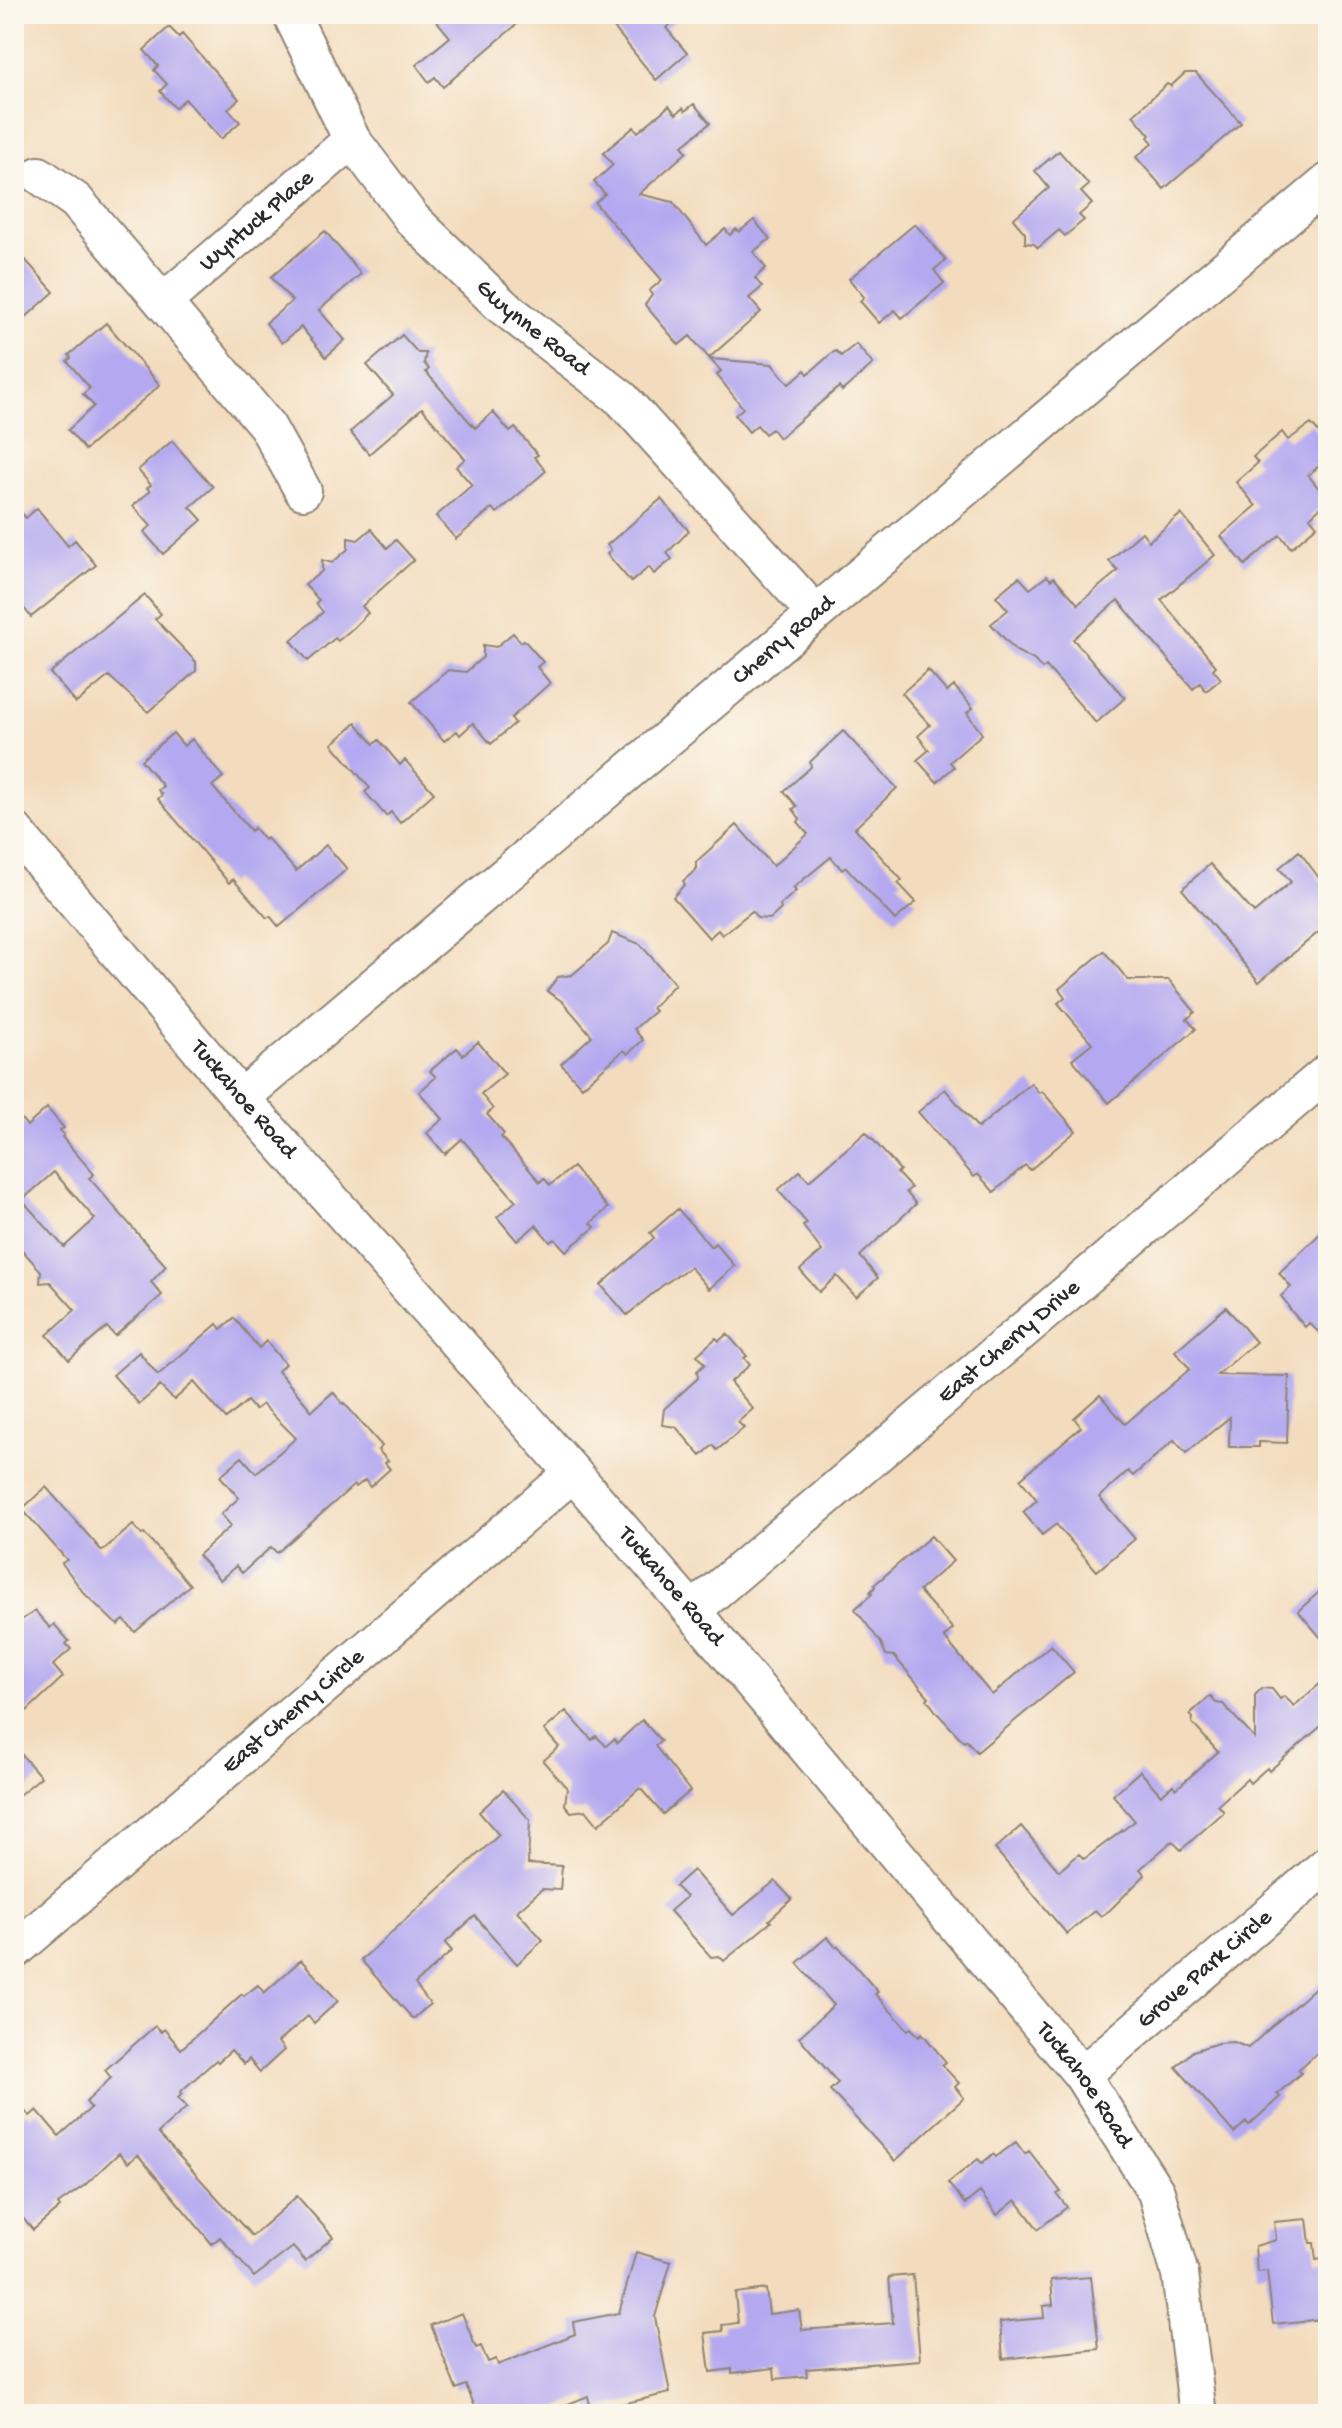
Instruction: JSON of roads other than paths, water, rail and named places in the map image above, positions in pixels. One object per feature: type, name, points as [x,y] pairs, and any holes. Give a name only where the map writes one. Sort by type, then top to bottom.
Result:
[{"type":"street","name":"Gwynne Road","points":[[291,14],[352,140],[412,219],[502,306],[622,399],[815,613]]},
{"type":"street","name":"Wyntuck Place","points":[[163,302],[352,140]]},
{"type":"street","points":[[39,175],[76,201],[267,426],[303,491]]},
{"type":"street","name":"Cherry Road","points":[[241,1098],[1328,182]]},
{"type":"street","name":"Tuckahoe Road","points":[[14,830],[241,1098],[692,1611],[1082,2075],[1156,2192],[1180,2274],[1198,2414]]},
{"type":"street","name":"East Cherry Drive","points":[[692,1611],[1328,1072]]},
{"type":"street","name":"East Cherry Circle","points":[[14,1951],[573,1473]]},
{"type":"street","name":"Grove Park Circle","points":[[1082,2075],[1328,1864]]}]
